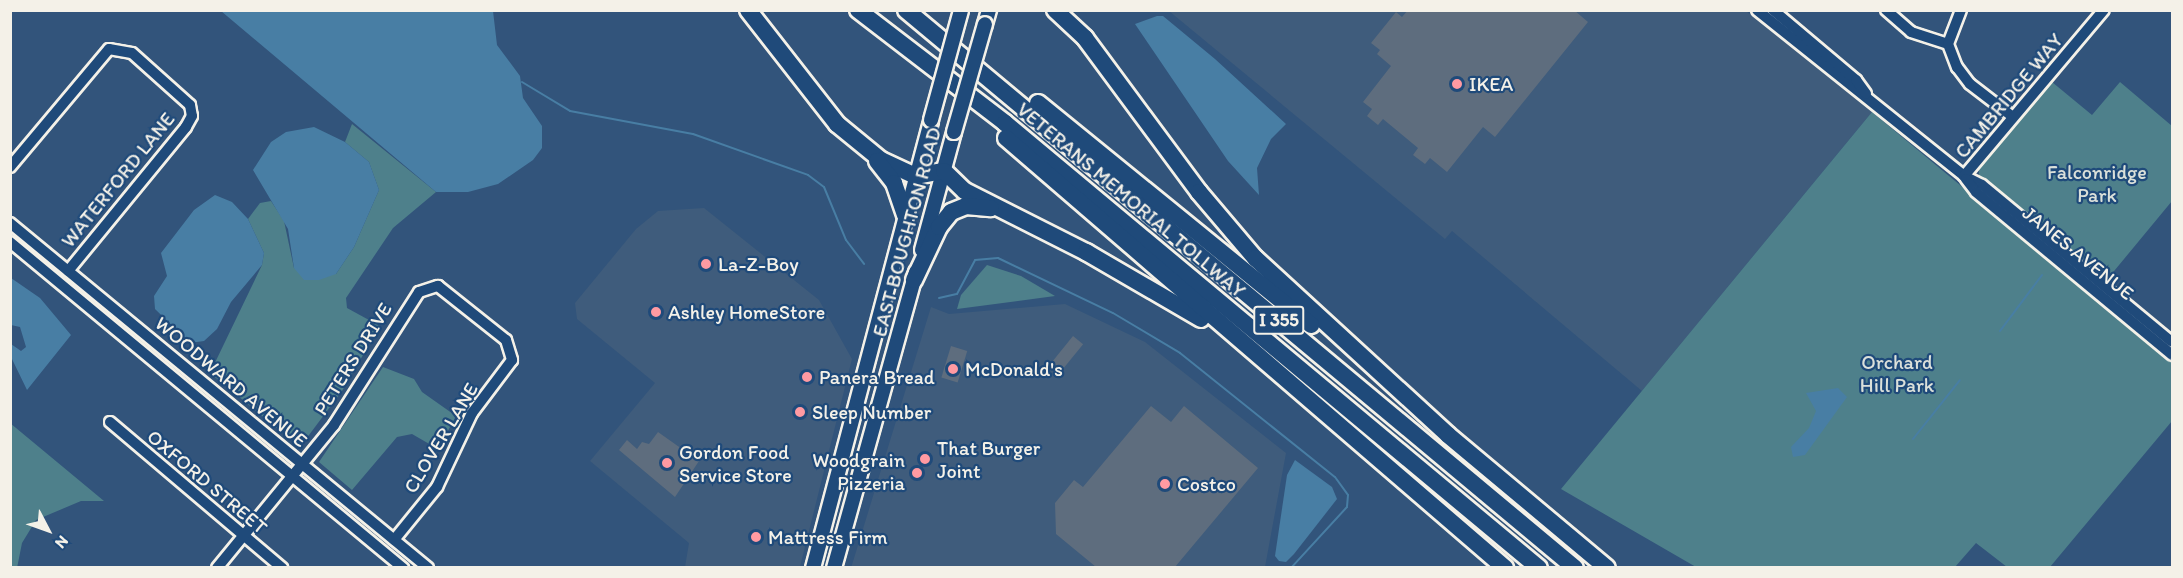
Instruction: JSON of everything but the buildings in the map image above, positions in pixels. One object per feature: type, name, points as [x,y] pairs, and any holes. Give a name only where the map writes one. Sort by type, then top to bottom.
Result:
[{"type":"highway","points":[[747,10],[824,109],[866,149],[894,183],[905,215]]},
{"type":"highway","name":"VETERANS MEMORIAL TOLLWAY","points":[[858,10],[954,83],[1539,567]]},
{"type":"highway","name":"VETERANS MEMORIAL TOLLWAY","points":[[906,10],[984,72],[1575,567]]},
{"type":"highway","points":[[1055,10],[1084,38],[1199,192],[1256,258],[1448,435]]},
{"type":"highway","points":[[984,72],[1016,87],[1060,120],[1607,567]]},
{"type":"highway","points":[[954,83],[981,116],[1296,390],[1505,567]]},
{"type":"highway","points":[[866,149],[915,176],[944,171],[958,187],[1193,313],[1296,390]]},
{"type":"highway","points":[[914,280],[939,227],[951,212],[966,206],[1001,209]]},
{"type":"main road","name":"EAST BOUGHTON ROAD","points":[[813,567],[915,176],[962,10]]},
{"type":"main road","name":"EAST BOUGHTON ROAD","points":[[834,567],[987,17]]},
{"type":"street","name":"JANES AVENUE","points":[[1757,10],[1868,96],[1964,176],[1982,185],[2172,342]]},
{"type":"street","name":"JANES AVENUE","points":[[1773,10],[1856,80],[1868,96]]},
{"type":"street","points":[[1886,10],[1911,32],[1948,44],[1965,79],[2013,117]]},
{"type":"street","points":[[1948,44],[1961,10]]},
{"type":"street","name":"CAMBRIDGE WAY","points":[[1964,176],[2104,10]]},
{"type":"street","name":"WATERFORD LANE","points":[[10,167],[103,56],[117,47],[132,53],[186,99],[193,111],[186,127],[68,271]]},
{"type":"street","name":"JANES AVENUE","points":[[1964,176],[1976,192],[2172,354]]},
{"type":"street","name":"WOODWARD AVENUE","points":[[10,223],[428,567]]},
{"type":"street","name":"WOODWARD AVENUE","points":[[10,242],[403,567]]},
{"type":"street","name":"PETERS DRIVE","points":[[217,567],[334,425],[419,291],[432,285],[506,340],[513,353]]},
{"type":"street","name":"CLOVER LANE","points":[[394,540],[437,487],[472,413],[509,367],[513,353]]},
{"type":"street","name":"OXFORD STREET","points":[[110,422],[282,567]]},
{"type":"shaded area","points":[[221,11],[493,11],[497,45],[520,76],[523,98],[542,126],[542,148],[533,160],[498,184],[468,192],[436,192]]},
{"type":"shaded area","points":[[1169,11],[1746,11],[1872,112],[1642,391],[1452,231],[1445,239]]},
{"type":"shaded area","points":[[1163,16],[1215,59],[1286,124],[1271,139],[1257,168],[1259,195],[1228,161],[1135,24]]},
{"type":"shaded area","points":[[314,127],[345,142],[369,162],[379,190],[354,247],[336,274],[319,280],[304,280],[294,268],[288,229],[253,170],[271,142],[286,132]]},
{"type":"shaded area","points":[[215,195],[232,202],[248,219],[264,253],[262,265],[231,302],[217,329],[204,341],[190,343],[155,309],[154,296],[167,276],[161,253],[194,210]]},
{"type":"shaded area","points":[[704,208],[819,300],[852,359],[800,567],[685,567],[689,543],[590,461],[655,383],[577,319],[575,303],[636,229],[658,211]]},
{"type":"shaded area","points":[[11,278],[40,298],[71,335],[27,390],[11,357],[11,344],[21,351],[26,347],[20,327],[11,325]]},
{"type":"shaded area","points":[[1065,304],[1145,342],[1286,453],[1265,567],[851,568],[931,307],[949,314]]},
{"type":"shaded area","points":[[1838,388],[1847,397],[1805,455],[1793,457],[1791,447],[1809,428],[1816,411],[1806,393]]},
{"type":"shaded area","points":[[1295,460],[1332,487],[1337,499],[1286,562],[1279,561],[1275,556],[1287,475]]},
{"type":"green space","name":"Falconridge Park","points":[[2052,82],[2092,115],[2120,82],[2172,126],[2172,201],[2105,282],[1979,177],[1979,169]]},
{"type":"green space","name":"Orchard Hill Park","points":[[1872,112],[2172,361],[2172,421],[2050,567],[2007,567],[1976,543],[1955,567],[1696,567],[1561,489]]},
{"type":"green space","points":[[352,124],[436,192],[393,228],[346,298],[347,308],[380,326],[342,391],[300,447],[210,373],[262,265],[264,253],[248,219],[260,203],[271,201],[284,221],[294,268],[336,274],[354,247],[379,190],[369,162],[345,142]]},
{"type":"green space","points":[[987,265],[1021,276],[1055,296],[957,309],[961,295]]},
{"type":"green space","points":[[383,367],[414,379],[422,392],[456,416],[438,449],[412,434],[397,437],[352,490],[319,462]]},
{"type":"green space","points":[[10,423],[104,501],[81,501],[36,520],[22,543],[17,568],[10,567]]},
{"type":"waterway","points":[[522,82],[570,111],[693,134],[808,175],[824,187],[846,240],[864,264]]},
{"type":"waterway","points":[[939,298],[957,294],[975,260],[998,258],[1113,313],[1180,353],[1335,477],[1348,495],[1347,507],[1291,568]]},
{"type":"waterway","points":[[2000,331],[2042,275]]},
{"type":"waterway","points":[[1913,439],[1960,380]]},
{"type":"place","name":"IKEA","points":[[1457,84]]},
{"type":"place","name":"La-Z-Boy","points":[[706,264]]},
{"type":"place","name":"Ashley HomeStore","points":[[656,312]]},
{"type":"place","name":"McDonald's","points":[[953,369]]},
{"type":"place","name":"Panera Bread","points":[[807,377]]},
{"type":"place","name":"Sleep Number","points":[[800,412]]},
{"type":"place","name":"That Burger Joint","points":[[925,459]]},
{"type":"place","name":"Gordon Food Service Store","points":[[667,463]]},
{"type":"place","name":"Woodgrain Pizzeria","points":[[917,473]]},
{"type":"place","name":"Costco","points":[[1165,484]]},
{"type":"place","name":"Mattress Firm","points":[[756,537]]}]
